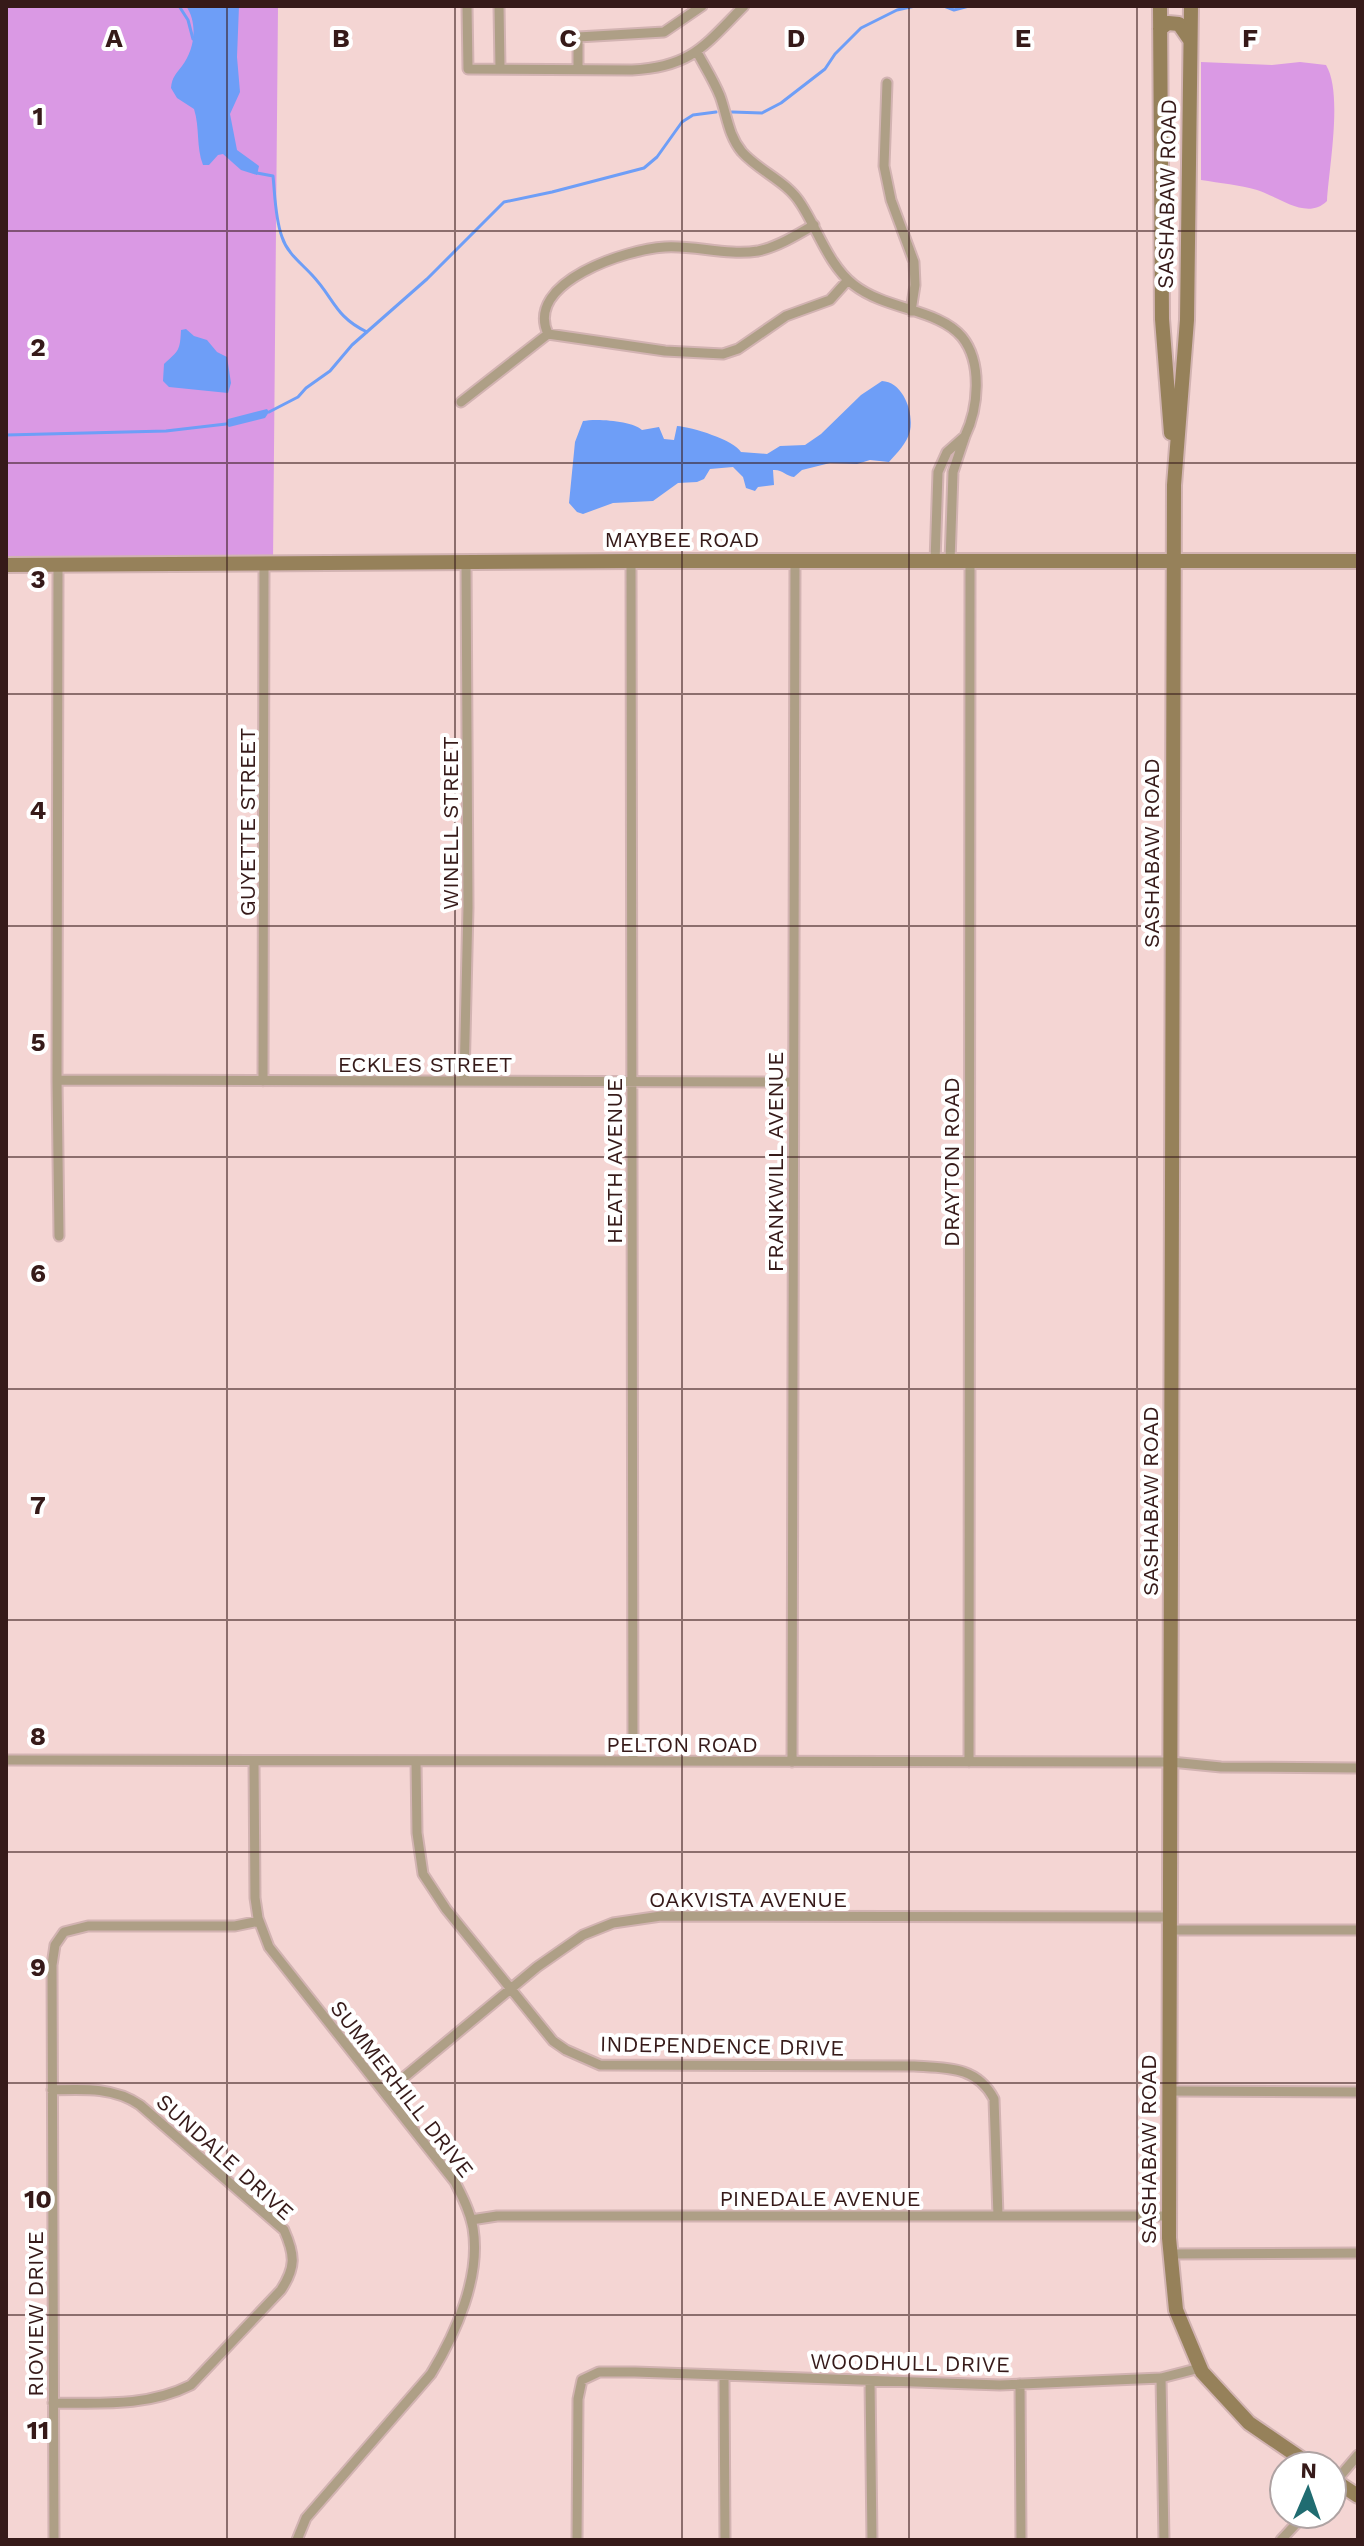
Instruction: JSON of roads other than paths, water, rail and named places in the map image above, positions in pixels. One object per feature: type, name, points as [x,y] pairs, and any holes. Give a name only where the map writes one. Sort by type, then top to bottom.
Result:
[{"type":"main road","name":"SASHABAW ROAD","points":[[1160,6],[1162,319],[1174,479]]},
{"type":"main road","name":"SASHABAW ROAD","points":[[1191,6],[1188,277],[1174,479],[1169,2216],[1176,2310],[1200,2368],[1249,2423],[1289,2450]]},
{"type":"main road","points":[[1160,29],[1168,23],[1179,24],[1190,40]]},
{"type":"main road","points":[[1161,263],[1172,283],[1179,284],[1188,277]]},
{"type":"main road","name":"MAYBEE ROAD","points":[[6,565],[1358,561]]},
{"type":"street","points":[[467,6],[468,69],[653,69],[697,52],[739,8]]},
{"type":"street","points":[[499,6],[500,68]]},
{"type":"street","points":[[578,69],[578,37],[664,32],[702,6]]},
{"type":"street","points":[[697,52],[720,97],[731,133],[742,151],[783,183],[800,201],[848,280],[890,305],[934,317],[963,338],[975,374],[974,403],[972,421],[957,456],[942,562]]},
{"type":"street","points":[[887,83],[884,166],[891,200],[914,262],[915,285],[911,311]]},
{"type":"street","points":[[548,334],[543,314],[550,297],[563,285],[610,261],[641,249],[664,247],[755,251],[796,236],[814,225]]},
{"type":"street","points":[[461,402],[548,334],[665,351],[723,354],[752,341],[786,316],[830,300],[848,280]]},
{"type":"street","points":[[942,562],[936,486],[938,472],[947,452],[965,436]]},
{"type":"street","points":[[936,486],[951,487]]},
{"type":"street","name":"HEATH AVENUE","points":[[631,561],[633,1761]]},
{"type":"street","name":"FRANKWILL AVENUE","points":[[792,1762],[795,561]]},
{"type":"street","name":"DRAYTON ROAD","points":[[969,1762],[970,562]]},
{"type":"street","name":"WINELL STREET","points":[[464,1081],[468,907],[466,563]]},
{"type":"street","name":"GUYETTE STREET","points":[[263,1081],[264,564]]},
{"type":"street","points":[[58,565],[59,1236]]},
{"type":"street","name":"ECKLES STREET","points":[[57,1080],[631,1084],[793,1082]]},
{"type":"street","name":"PELTON ROAD","points":[[6,1760],[1171,1762],[1221,1767],[1358,1768]]},
{"type":"street","name":"SUMMERHILL DRIVE","points":[[254,1762],[254,1863],[259,1921],[269,1947],[455,2182],[471,2220],[473,2263],[462,2311],[447,2347],[431,2374],[306,2518],[297,2540]]},
{"type":"street","name":"INDEPENDENCE DRIVE","points":[[416,1762],[417,1833],[423,1874],[446,1909],[553,2041],[600,2065],[914,2066],[966,2071],[989,2089],[994,2099],[998,2216]]},
{"type":"street","name":"OAKVISTA AVENUE","points":[[385,2093],[537,1967],[583,1935],[613,1923],[638,1918],[1170,1924],[1358,1930]]},
{"type":"street","name":"RIOVIEW DRIVE","points":[[54,2540],[52,1965],[55,1945],[64,1932],[88,1926],[235,1926],[259,1921]]},
{"type":"street","name":"SUNDALE DRIVE","points":[[52,2090],[118,2093],[140,2105],[284,2230],[292,2256],[292,2272],[281,2290],[191,2385],[175,2393],[132,2403],[53,2403]]},
{"type":"street","points":[[1170,2091],[1358,2092]]},
{"type":"street","name":"PINEDALE AVENUE","points":[[471,2220],[497,2216],[1169,2216]]},
{"type":"street","points":[[1171,2254],[1358,2253]]},
{"type":"street","name":"WOODHULL DRIVE","points":[[577,2540],[578,2399],[582,2380],[592,2373],[617,2371],[870,2382],[1020,2384],[1161,2378],[1200,2368]]},
{"type":"street","points":[[724,2376],[725,2540]]},
{"type":"street","points":[[1161,2378],[1164,2540]]},
{"type":"street","points":[[870,2382],[872,2540]]},
{"type":"street","points":[[1020,2384],[1021,2540]]},
{"type":"water","points":[[186,6],[239,6],[237,57],[240,92],[230,114],[237,150],[259,166],[257,175],[241,170],[223,154],[209,165],[203,165],[194,109],[177,98],[171,88],[173,78],[192,44],[192,20]]},
{"type":"water","points":[[186,329],[194,336],[207,340],[217,352],[227,357],[231,383],[228,393],[169,387],[163,381],[164,364],[178,350],[181,330]]},
{"type":"water","points":[[882,381],[901,392],[911,423],[909,435],[889,462],[830,463],[802,470],[794,477],[773,470],[774,485],[758,487],[755,491],[746,488],[743,477],[733,467],[710,469],[704,479],[678,483],[653,501],[613,503],[583,514],[569,503],[575,442],[583,421],[614,421],[642,430],[659,427],[664,439],[674,440],[677,426],[684,427],[722,439],[741,452],[767,454],[780,446],[805,445],[821,434],[861,395]]},
{"type":"water","points":[[267,409],[269,412],[265,418],[229,427],[226,424],[228,419]]},
{"type":"waterway","points":[[179,6],[188,20],[193,39]]},
{"type":"waterway","points":[[732,112],[762,113],[781,103],[825,69],[861,28],[897,10],[915,6]]},
{"type":"waterway","points":[[944,6],[954,10],[969,6]]},
{"type":"waterway","points":[[269,412],[298,397],[330,371],[352,345],[427,279],[504,202],[644,168],[657,157],[682,122],[693,115],[716,112]]},
{"type":"waterway","points":[[257,173],[273,176],[278,222],[287,248],[341,313],[367,332]]},
{"type":"waterway","points":[[6,435],[166,431],[226,424]]}]
